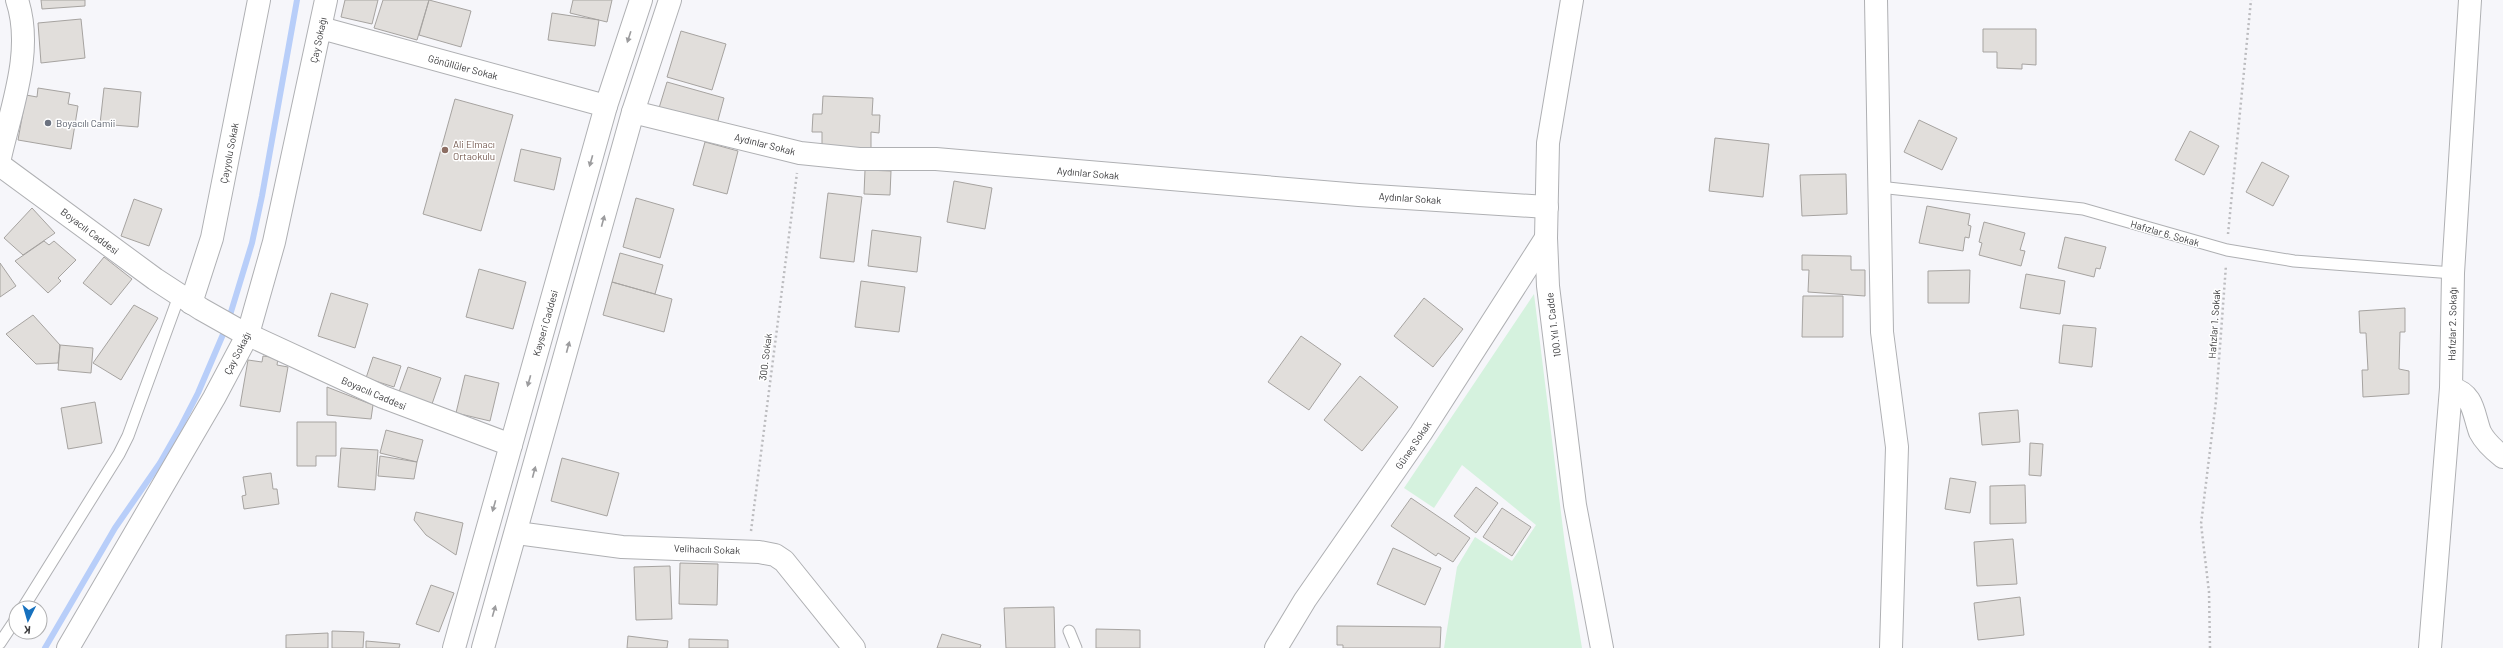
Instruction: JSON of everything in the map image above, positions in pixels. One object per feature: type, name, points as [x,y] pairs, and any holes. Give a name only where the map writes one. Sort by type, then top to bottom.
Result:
[{"type":"street","points":[[0,158],[3,134],[20,72],[23,51],[17,0]]},
{"type":"street","name":"Çayyolu Sokak","points":[[190,303],[212,238],[259,0]]},
{"type":"street","name":"Çay Sokağı","points":[[68,648],[214,398],[244,333],[274,242],[326,0]]},
{"type":"street","name":"Kayseri Caddesi","points":[[454,648],[606,106],[641,0]]},
{"type":"street","points":[[483,648],[517,532],[633,112],[670,0]]},
{"type":"street","name":"100.Yıl 1. Cadde","points":[[1572,0],[1548,143],[1546,238],[1548,286],[1574,506],[1602,648]]},
{"type":"street","points":[[1876,0],[1882,332],[1897,447],[1891,648]]},
{"type":"street","name":"Hafızlar 2. Sokağı","points":[[2430,648],[2451,388],[2453,273],[2470,0]]},
{"type":"street","name":"Gönüllüler Sokak","points":[[321,28],[606,106]]},
{"type":"street","name":"Aydınlar Sokak","points":[[633,112],[800,153],[858,159],[936,159],[1359,195],[1547,207]]},
{"type":"street","name":"Boyacılı Caddesi","points":[[0,165],[190,303],[244,333],[383,398],[511,445]]},
{"type":"street","name":"Güneş Sokak","points":[[1276,648],[1305,600],[1421,433],[1546,238]]},
{"type":"street","points":[[2451,388],[2465,393],[2471,400],[2481,433],[2486,442],[2503,457]]},
{"type":"street","name":"Velihacılı Sokak","points":[[517,532],[622,547],[748,551],[775,555],[784,561],[854,648]]},
{"type":"lane","name":"Hafızlar 6. Sokak","points":[[1879,187],[2083,209],[2227,250],[2294,261],[2453,273]]},
{"type":"lane","points":[[28,600],[119,454],[190,303]]},
{"type":"lane","points":[[0,643],[8,631]]},
{"type":"lane","points":[[1069,631],[1076,648]]},
{"type":"path","name":"Hafızlar 1. Sokak","points":[[2210,648],[2209,592],[2201,524],[2216,401],[2227,250],[2251,0]]},
{"type":"path","name":"300. Sokak","points":[[748,551],[798,165]]},
{"type":"green space","points":[[1534,294],[1565,545],[1582,648],[1444,648],[1457,567],[1475,537],[1512,561],[1536,525],[1462,465],[1434,508],[1404,488]]},
{"type":"building","points":[[41,0],[85,0],[85,6],[42,9]]},
{"type":"building","points":[[345,0],[378,0],[372,24],[341,17]]},
{"type":"building","points":[[383,0],[429,0],[417,40],[374,28]]},
{"type":"building","points":[[429,0],[471,11],[461,47],[419,35]]},
{"type":"building","points":[[573,0],[612,0],[607,22],[570,13]]},
{"type":"building","points":[[552,13],[599,20],[595,46],[548,40]]},
{"type":"building","points":[[81,19],[85,58],[41,63],[38,23]]},
{"type":"building","points":[[1983,29],[2036,29],[2036,65],[2022,64],[2022,69],[1997,68],[1997,52],[1983,52]]},
{"type":"building","points":[[681,31],[726,44],[712,90],[667,77]]},
{"type":"building","points":[[667,82],[724,98],[717,124],[659,108]]},
{"type":"building","name":"Boyacılı Camii","points":[[38,88],[70,93],[68,104],[78,106],[71,149],[18,140],[26,95],[37,97]]},
{"type":"building","points":[[104,88],[141,92],[138,127],[100,124]]},
{"type":"building","points":[[823,96],[873,98],[872,115],[880,115],[879,133],[871,132],[871,149],[822,147],[822,132],[812,132],[813,114],[822,114]]},
{"type":"building","points":[[455,99],[513,115],[481,231],[423,214]]},
{"type":"building","points":[[1919,120],[1957,138],[1942,170],[1904,152]]},
{"type":"building","points":[[2190,131],[2219,146],[2204,175],[2175,160]]},
{"type":"building","points":[[1715,138],[1769,144],[1763,197],[1709,191]]},
{"type":"building","points":[[705,142],[738,151],[727,194],[693,185]]},
{"type":"building","points":[[521,149],[561,158],[554,190],[514,181]]},
{"type":"building","points":[[2262,162],[2289,176],[2273,206],[2246,192]]},
{"type":"building","points":[[865,170],[891,171],[890,195],[864,194]]},
{"type":"building","points":[[1846,174],[1847,214],[1802,216],[1800,175]]},
{"type":"building","points":[[954,181],[992,188],[985,229],[947,222]]},
{"type":"building","points":[[828,193],[862,197],[854,262],[820,258]]},
{"type":"building","points":[[636,198],[674,209],[660,258],[623,247]]},
{"type":"building","points":[[134,199],[162,209],[149,246],[121,236]]},
{"type":"building","points":[[1927,206],[1970,214],[1968,225],[1971,226],[1969,238],[1965,237],[1963,251],[1919,243]]},
{"type":"building","points":[[32,208],[55,233],[23,255],[4,238]]},
{"type":"building","points":[[1984,222],[2025,233],[2020,250],[2025,251],[2021,266],[1979,255],[1982,243],[1979,242]]},
{"type":"building","points":[[872,230],[921,237],[917,272],[868,266]]},
{"type":"building","points":[[2065,237],[2106,247],[2100,269],[2096,268],[2094,277],[2058,268]]},
{"type":"building","points":[[44,241],[49,245],[54,241],[76,260],[58,278],[61,281],[48,293],[15,261]]},
{"type":"building","points":[[620,253],[663,265],[655,294],[612,282]]},
{"type":"building","points":[[1802,255],[1851,256],[1851,270],[1865,270],[1865,296],[1808,292],[1809,270],[1802,270]]},
{"type":"building","points":[[104,257],[132,279],[111,305],[83,283]]},
{"type":"building","points":[[0,263],[16,286],[0,297]]},
{"type":"building","points":[[479,269],[526,282],[513,329],[466,317]]},
{"type":"building","points":[[1970,270],[1969,303],[1928,303],[1928,271]]},
{"type":"building","points":[[2026,274],[2065,281],[2060,314],[2020,308]]},
{"type":"building","points":[[861,281],[905,287],[899,332],[855,327]]},
{"type":"building","points":[[612,282],[672,299],[664,332],[603,315]]},
{"type":"building","points":[[331,293],[368,304],[355,348],[318,336]]},
{"type":"building","points":[[1803,296],[1843,296],[1843,337],[1802,337]]},
{"type":"building","points":[[1424,298],[1463,329],[1433,367],[1394,336]]},
{"type":"building","points":[[134,305],[158,318],[121,380],[93,363]]},
{"type":"building","points":[[2405,308],[2405,332],[2400,332],[2399,369],[2409,371],[2409,394],[2363,397],[2362,370],[2368,370],[2366,333],[2360,333],[2359,311]]},
{"type":"building","points":[[33,315],[60,345],[58,363],[36,364],[6,334]]},
{"type":"building","points":[[2063,325],[2096,328],[2092,367],[2059,363]]},
{"type":"building","points":[[1301,336],[1341,364],[1309,410],[1268,382]]},
{"type":"building","points":[[60,345],[93,348],[91,373],[58,370]]},
{"type":"building","points":[[263,356],[278,358],[277,365],[288,367],[280,412],[240,406],[248,360],[262,362]]},
{"type":"building","points":[[373,357],[401,366],[394,387],[366,378]]},
{"type":"building","points":[[408,367],[441,378],[432,404],[399,392]]},
{"type":"building","points":[[465,375],[499,383],[490,421],[456,413]]},
{"type":"building","points":[[1360,376],[1398,407],[1362,451],[1324,420]]},
{"type":"building","points":[[327,387],[373,405],[371,419],[327,415]]},
{"type":"building","points":[[95,402],[102,443],[68,449],[61,408]]},
{"type":"building","points":[[2018,410],[2020,442],[1982,445],[1979,413]]},
{"type":"building","points":[[297,422],[336,422],[336,456],[316,456],[316,466],[297,466]]},
{"type":"building","points":[[386,430],[423,440],[417,462],[380,453]]},
{"type":"building","points":[[2030,443],[2043,444],[2041,476],[2029,475]]},
{"type":"building","points":[[341,448],[378,450],[375,490],[338,487]]},
{"type":"building","points":[[380,456],[417,462],[414,479],[378,476]]},
{"type":"building","points":[[562,458],[619,473],[607,516],[551,501]]},
{"type":"building","points":[[271,473],[273,489],[277,489],[279,504],[244,509],[242,496],[246,495],[243,477]]},
{"type":"building","points":[[1950,478],[1976,482],[1970,513],[1945,509]]},
{"type":"building","points":[[2025,485],[2026,523],[1990,524],[1990,486]]},
{"type":"building","points":[[1476,487],[1498,503],[1476,533],[1454,516]]},
{"type":"building","points":[[1411,498],[1470,538],[1453,562],[1438,553],[1436,556],[1391,526]]},
{"type":"building","points":[[1502,508],[1531,527],[1512,556],[1483,537]]},
{"type":"building","points":[[416,512],[463,523],[456,555],[426,535],[414,520]]},
{"type":"building","points":[[2013,539],[2017,584],[1977,586],[1974,542]]},
{"type":"building","points":[[1393,548],[1441,568],[1425,605],[1377,584]]},
{"type":"building","points":[[680,563],[718,564],[717,605],[679,604]]},
{"type":"building","points":[[670,566],[672,619],[636,620],[634,567]]},
{"type":"building","points":[[431,585],[454,593],[439,632],[416,624]]},
{"type":"building","points":[[2020,597],[2024,635],[1978,640],[1974,603]]},
{"type":"building","points":[[1054,607],[1055,648],[1006,648],[1004,608]]},
{"type":"building","points":[[1337,626],[1441,627],[1440,648],[1343,648],[1343,645],[1337,645]]},
{"type":"building","points":[[1096,629],[1140,630],[1140,648],[1096,648]]},
{"type":"building","points":[[332,631],[364,632],[363,648],[332,648]]},
{"type":"building","points":[[328,633],[328,648],[286,648],[286,635]]},
{"type":"building","points":[[942,634],[981,645],[980,648],[937,648]]},
{"type":"building","points":[[628,636],[668,641],[667,648],[627,648]]},
{"type":"building","points":[[689,639],[728,640],[728,648],[689,648]]},
{"type":"building","points":[[366,641],[400,644],[399,648],[366,648]]},
{"type":"waterway","points":[[45,648],[115,528],[160,463],[180,428],[198,393],[227,325],[252,243],[262,196],[297,0]]},
{"type":"place","name":"Boyacılı Camii","points":[[48,123]]},
{"type":"place","name":"Ali Elmacı Ortaokulu","points":[[445,150]]}]
